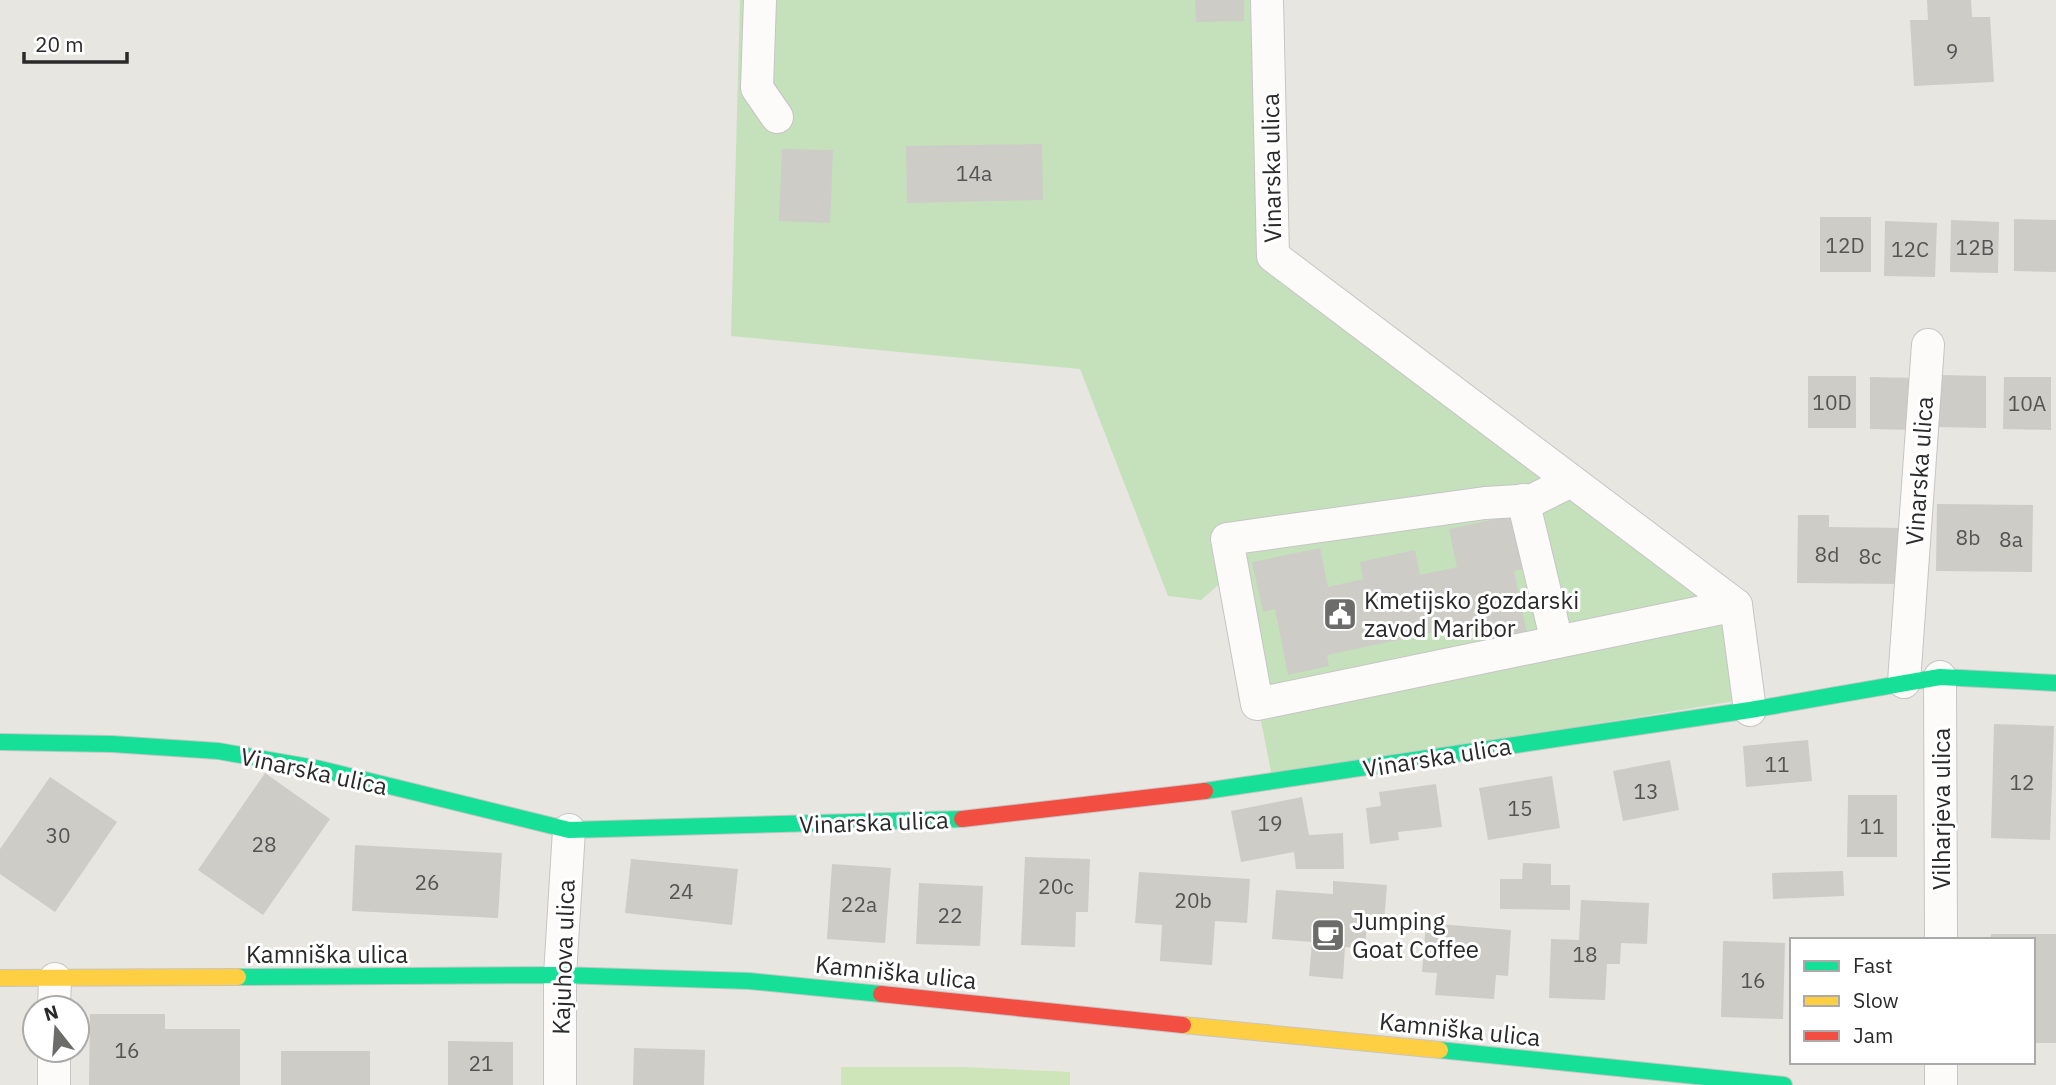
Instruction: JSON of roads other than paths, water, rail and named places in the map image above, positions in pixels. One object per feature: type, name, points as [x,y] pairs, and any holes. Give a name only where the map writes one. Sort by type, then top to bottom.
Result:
[{"type":"street","points":[[760,0],[757,88],[777,117]]},
{"type":"street","name":"Vinarska ulica","points":[[1267,0],[1273,256],[1737,605]]},
{"type":"street","name":"Vinarska ulica","points":[[1905,682],[1928,345]]},
{"type":"street","points":[[1572,481],[1532,500],[1485,503],[1227,539],[1257,704],[1737,605],[1750,710]]},
{"type":"street","points":[[1523,500],[1557,642]]},
{"type":"street","name":"Vinarska ulica","points":[[0,742],[112,744],[218,751],[320,769],[569,830],[964,819],[1322,775],[1750,710],[1941,677],[2056,683]]},
{"type":"street","name":"Vilharjeva ulica","points":[[1941,677],[1941,938]]},
{"type":"street","name":"Kajuhova ulica","points":[[560,1085],[561,975],[569,830]]},
{"type":"street","name":"Kamniška ulica","points":[[0,978],[55,993],[561,975],[749,981],[1784,1085]]},
{"type":"street","points":[[54,1064],[54,1085]]},
{"type":"street","points":[[1941,1064],[1941,1085]]},
{"type":"place","name":"Kmetijsko gozdarski zavod Maribor","points":[[1340,614]]},
{"type":"place","name":"Jumping Goat Coffee","points":[[1328,935]]}]
